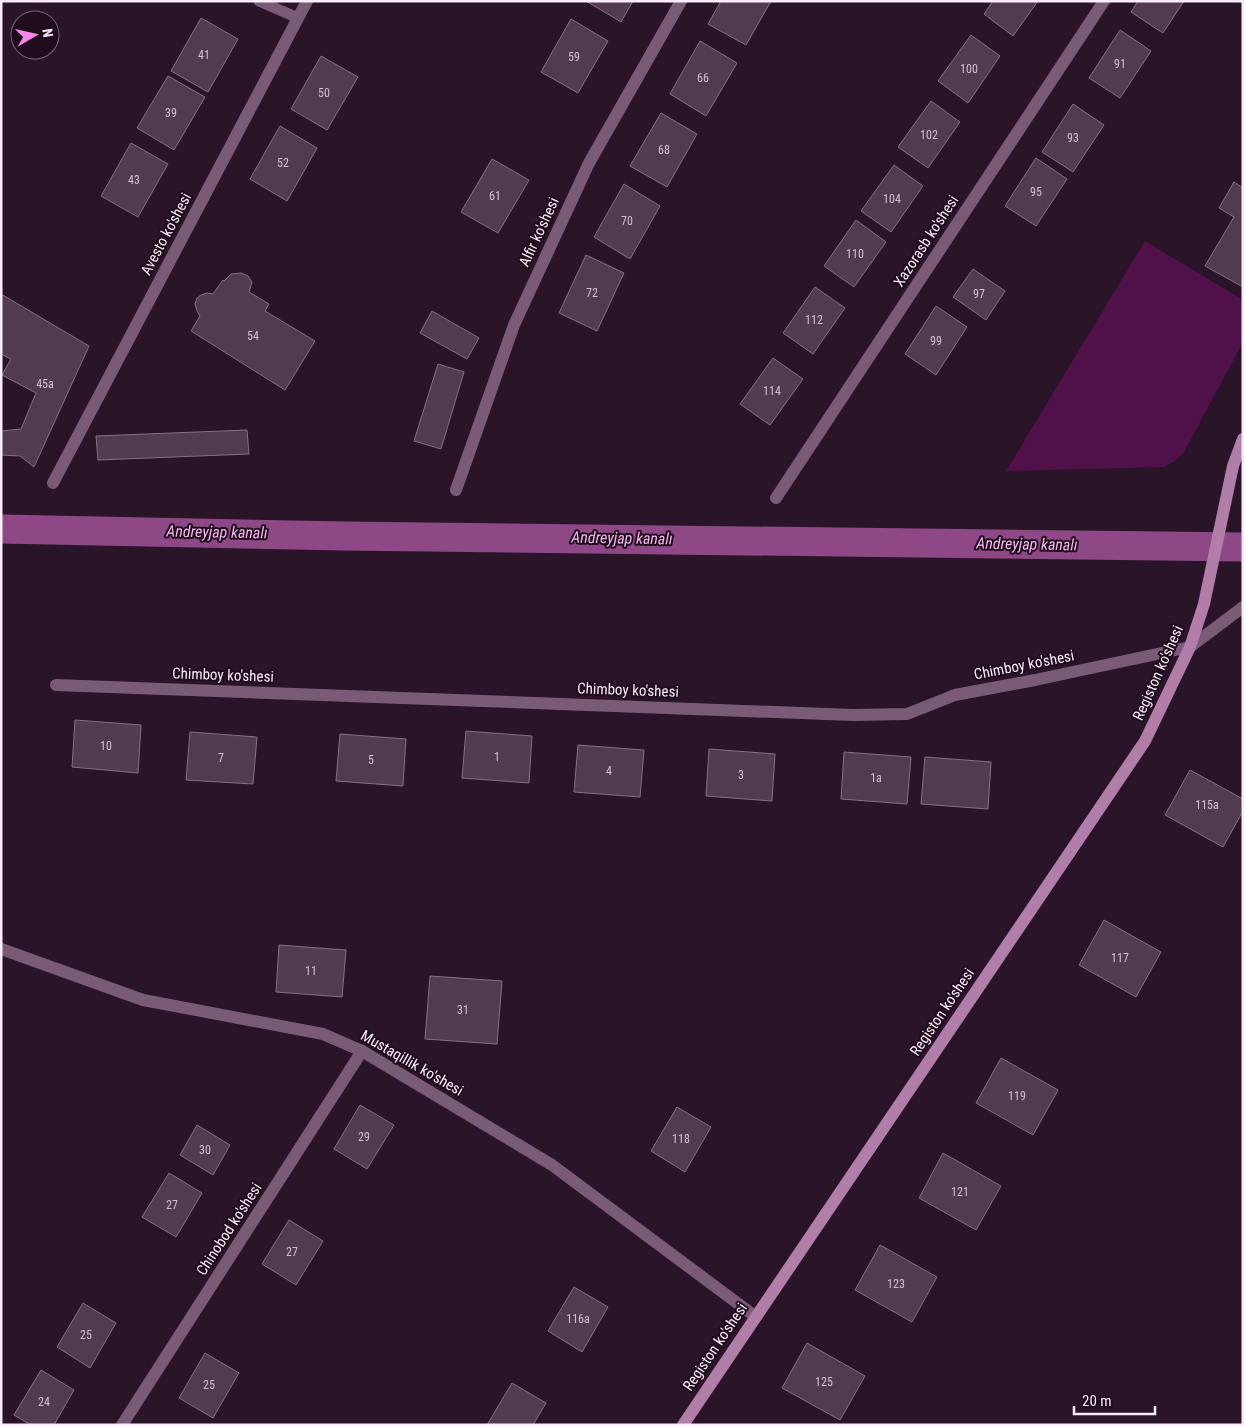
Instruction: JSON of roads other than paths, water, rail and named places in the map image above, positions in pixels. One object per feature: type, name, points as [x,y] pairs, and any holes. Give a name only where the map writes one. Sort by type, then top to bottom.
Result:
[{"type":"street","name":"Avesto ko'shesi","points":[[53,483],[307,1]]},
{"type":"street","name":"Alfir ko'shesi","points":[[456,490],[514,325],[589,163],[681,1]]},
{"type":"street","name":"Xazorasb ko'shesi","points":[[776,498],[1104,1]]},
{"type":"street","name":"Registon ko'shesi","points":[[683,1425],[1145,741],[1190,647],[1204,604],[1233,466],[1243,439]]},
{"type":"street","points":[[1190,647],[1243,607]]},
{"type":"street","name":"Chimboy ko'shesi","points":[[56,685],[853,715],[907,714],[955,695],[1190,647]]},
{"type":"street","name":"Mustaqillik ko'shesi","points":[[1,949],[143,1000],[323,1034],[362,1051],[552,1165],[756,1317]]},
{"type":"street","name":"Chinobod ko'shesi","points":[[122,1425],[362,1051]]},
{"type":"lane","points":[[259,1],[298,18]]},
{"type":"waterway","name":"Andreyjap kanalı","points":[[1,529],[344,536],[1243,547]]}]
